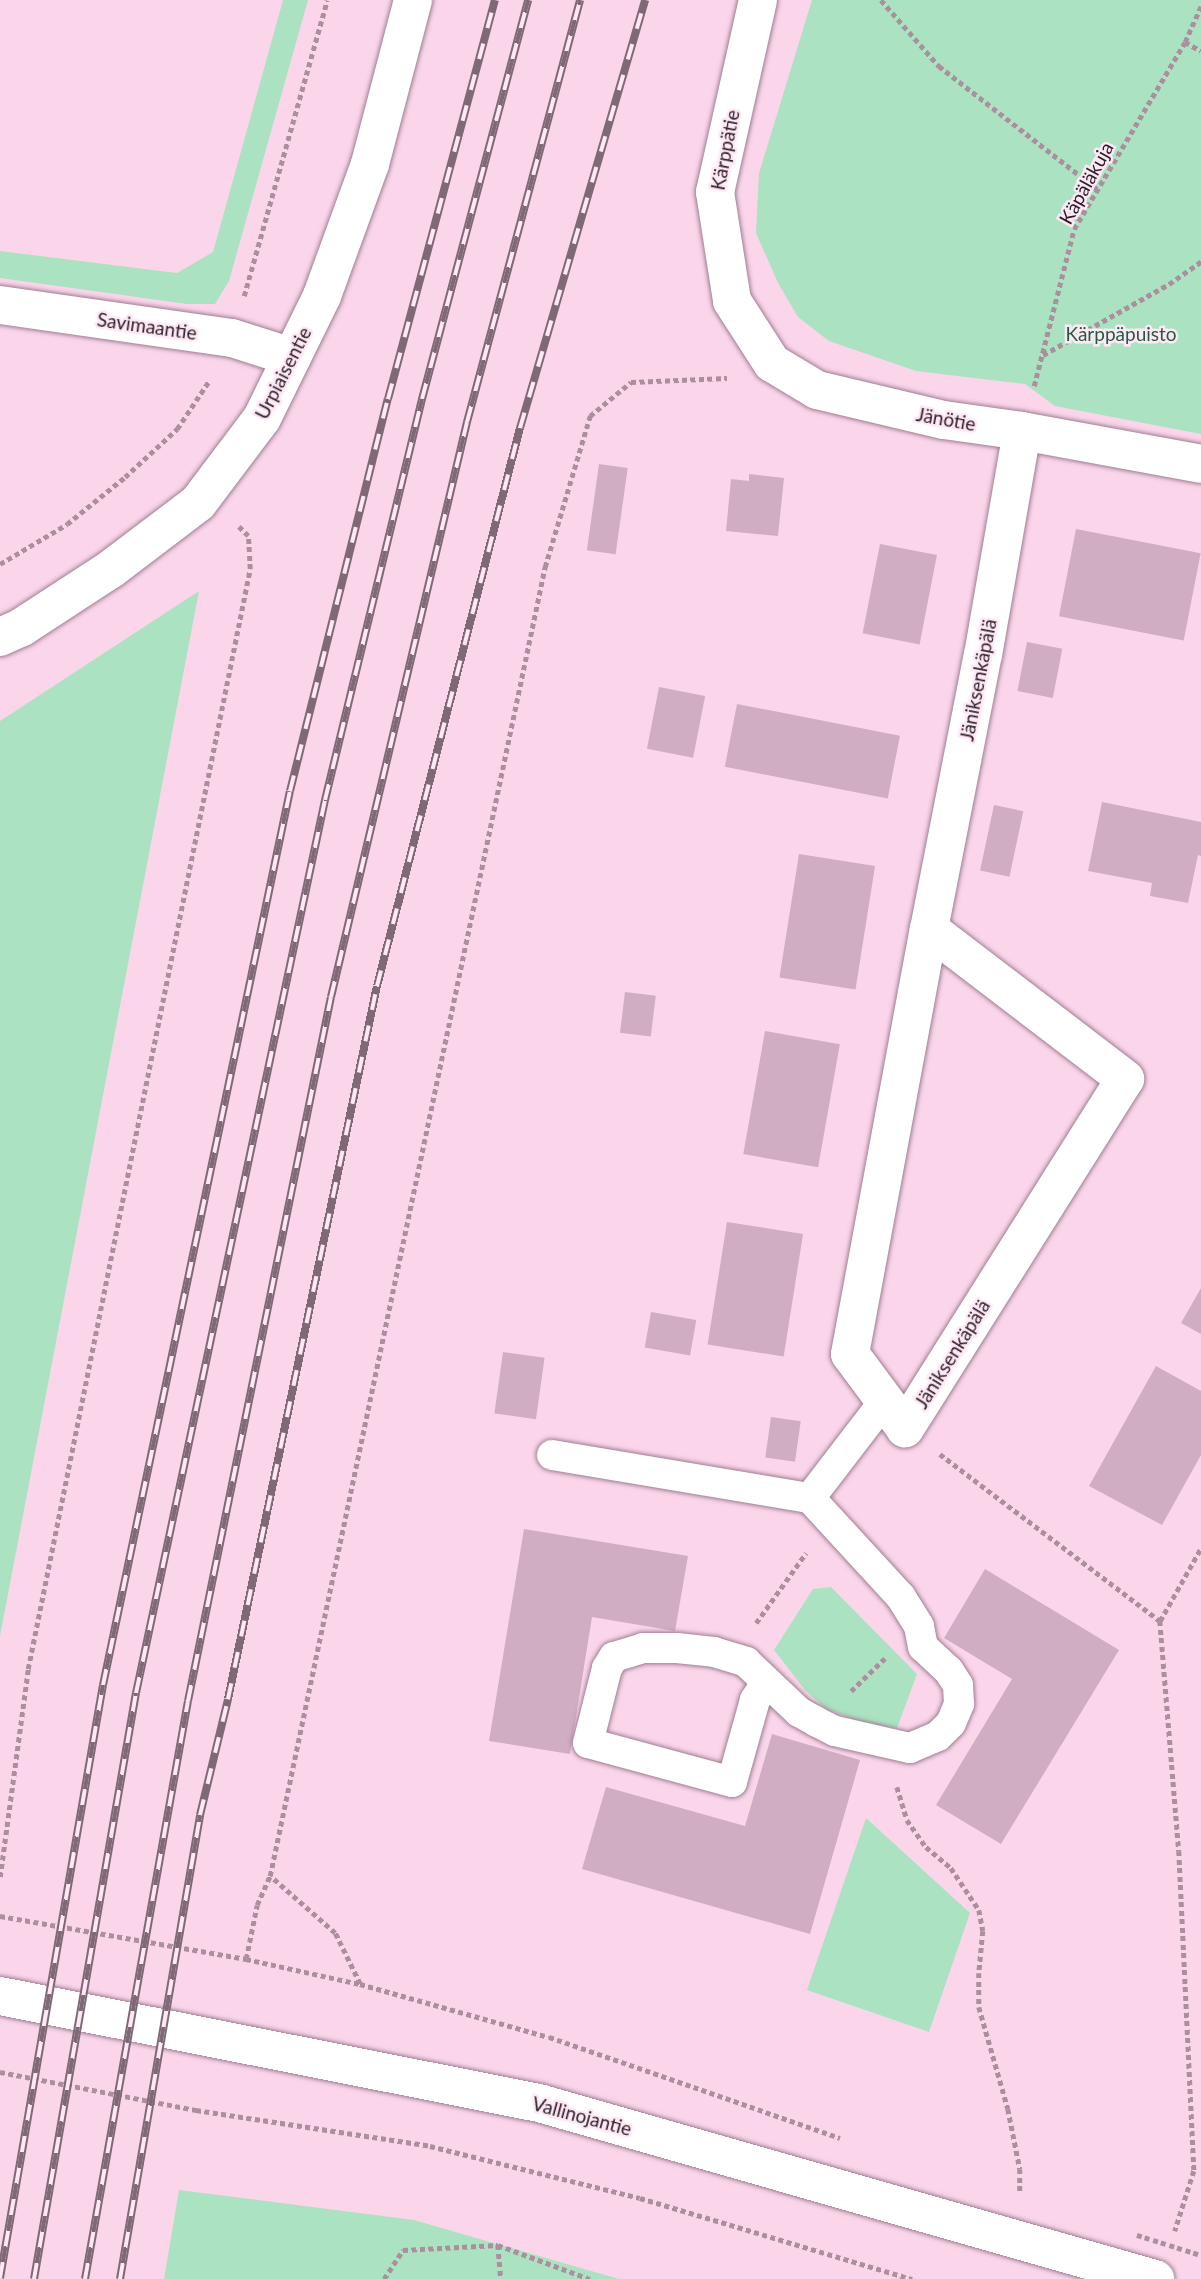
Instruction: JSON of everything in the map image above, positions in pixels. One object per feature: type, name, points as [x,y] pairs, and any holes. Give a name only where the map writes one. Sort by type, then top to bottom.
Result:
[{"type":"street","name":"Urpiaisentie","points":[[0,637],[22,627],[111,569],[198,503],[262,418],[322,296],[370,164],[413,0]]},
{"type":"street","name":"Kärppätie","points":[[732,301],[715,192],[758,0]]},
{"type":"street","name":"Jänötie","points":[[732,301],[772,363],[817,390],[944,420],[1022,431],[1201,464]]},
{"type":"street","name":"Savimaantie","points":[[0,305],[232,338],[292,357]]},
{"type":"street","name":"Jäniksenkäpälä","points":[[929,929],[1125,1079],[896,1414],[850,1354],[929,929],[983,655],[1022,431]]},
{"type":"street","name":"Vallinojantie","points":[[0,1996],[539,2103],[1141,2275]]},
{"type":"lane","points":[[810,1498],[896,1414]]},
{"type":"lane","points":[[552,1455],[810,1498],[901,1597],[919,1626],[923,1647],[949,1671],[958,1685],[960,1704],[951,1723],[938,1736],[910,1748],[835,1731],[817,1722],[799,1712],[746,1662],[677,1648],[643,1648],[614,1657],[601,1686],[588,1743],[732,1782],[755,1700],[767,1682]]},
{"type":"path","points":[[0,564],[67,524],[177,429],[209,380],[232,338],[327,0]]},
{"type":"path","points":[[881,0],[939,66],[1097,189]]},
{"type":"path","name":"Käpäläkuja","points":[[1022,431],[1074,229],[1185,42],[1201,6]]},
{"type":"path","points":[[1185,42],[1201,51]]},
{"type":"path","points":[[1042,355],[1169,284],[1201,262]]},
{"type":"path","points":[[246,1959],[257,1905],[270,1876],[545,567],[590,416],[631,382],[709,377],[763,379],[772,363]]},
{"type":"path","points":[[0,1877],[27,1669],[250,569],[248,536],[225,512],[198,503]]},
{"type":"path","points":[[896,1414],[1160,1620]]},
{"type":"path","points":[[731,1658],[829,1521]]},
{"type":"path","points":[[1175,2231],[1198,2172],[1180,1851],[1160,1620],[1201,1548]]},
{"type":"path","points":[[817,1722],[919,1626]]},
{"type":"path","points":[[895,1745],[894,1777],[907,1820],[926,1847],[951,1868],[979,1910],[983,1931],[979,2007],[1008,2109],[1020,2169],[1020,2197],[1007,2193]]},
{"type":"path","points":[[270,1876],[335,1933],[360,1984]]},
{"type":"path","points":[[0,1916],[246,1959],[360,1984],[549,2037],[849,2141]]},
{"type":"path","points":[[0,2072],[196,2110],[430,2146],[640,2198],[912,2279]]},
{"type":"path","points":[[1124,2230],[1201,2255]]},
{"type":"path","points":[[498,2245],[501,2279]]},
{"type":"path","points":[[384,2279],[403,2250],[498,2245],[590,2279]]},
{"type":"green space","points":[[283,0],[308,0],[229,281],[215,304],[187,304],[0,278],[0,251],[177,273],[213,252]]},
{"type":"green space","name":"Kärppäpuisto","points":[[812,0],[1201,0],[1201,434],[1055,406],[1025,384],[916,371],[829,341],[798,317],[778,283],[756,233],[759,173]]},
{"type":"green space","points":[[199,591],[0,1636],[0,721]]},
{"type":"green space","points":[[831,1587],[917,1674],[897,1728],[864,1723],[826,1709],[805,1690],[774,1650],[813,1589]]},
{"type":"green space","points":[[866,1818],[970,1913],[929,2032],[807,1990]]},
{"type":"green space","points":[[179,2190],[414,2220],[619,2279],[164,2279]]},
{"type":"building","points":[[599,464],[628,468],[616,554],[587,550]]},
{"type":"building","points":[[749,474],[784,478],[778,536],[726,531],[731,479],[749,481]]},
{"type":"building","points":[[1076,529],[1201,553],[1184,641],[1059,616]]},
{"type":"building","points":[[880,544],[937,555],[920,644],[863,633]]},
{"type":"building","points":[[1027,642],[1062,649],[1053,698],[1017,691]]},
{"type":"building","points":[[659,687],[705,696],[693,758],[647,749]]},
{"type":"building","points":[[737,704],[900,736],[888,798],[725,767]]},
{"type":"building","points":[[1102,802],[1201,822],[1201,856],[1198,855],[1188,903],[1150,896],[1152,883],[1088,871]]},
{"type":"building","points":[[994,805],[1023,811],[1009,877],[980,871]]},
{"type":"building","points":[[799,854],[875,866],[855,990],[779,977]]},
{"type":"building","points":[[625,992],[656,996],[651,1036],[620,1033]]},
{"type":"building","points":[[765,1031],[840,1044],[818,1167],[743,1154]]},
{"type":"building","points":[[727,1222],[803,1234],[784,1357],[708,1344]]},
{"type":"building","points":[[1201,1288],[1201,1334],[1181,1323]]},
{"type":"building","points":[[651,1312],[696,1320],[690,1355],[645,1347]]},
{"type":"building","points":[[503,1352],[545,1358],[536,1419],[494,1413]]},
{"type":"building","points":[[1156,1366],[1201,1391],[1201,1455],[1162,1525],[1089,1486]]},
{"type":"building","points":[[771,1417],[801,1421],[795,1462],[765,1458]]},
{"type":"building","points":[[524,1529],[688,1556],[675,1631],[592,1617],[570,1754],[489,1741]]},
{"type":"building","points":[[985,1569],[1119,1650],[1001,1844],[936,1805],[1012,1679],[944,1638]]},
{"type":"building","points":[[772,1734],[860,1760],[810,1934],[582,1869],[606,1787],[745,1826]]},
{"type":"railway","points":[[0,2278],[103,1685],[290,791],[388,399],[495,0]]},
{"type":"railway","points":[[34,2279],[136,1693],[325,800],[422,399],[528,0]]},
{"type":"railway","points":[[85,2279],[188,1701],[331,997],[467,422],[580,0]]},
{"type":"railway","points":[[120,2279],[200,1815],[228,1699],[377,986],[520,428],[645,0]]}]
